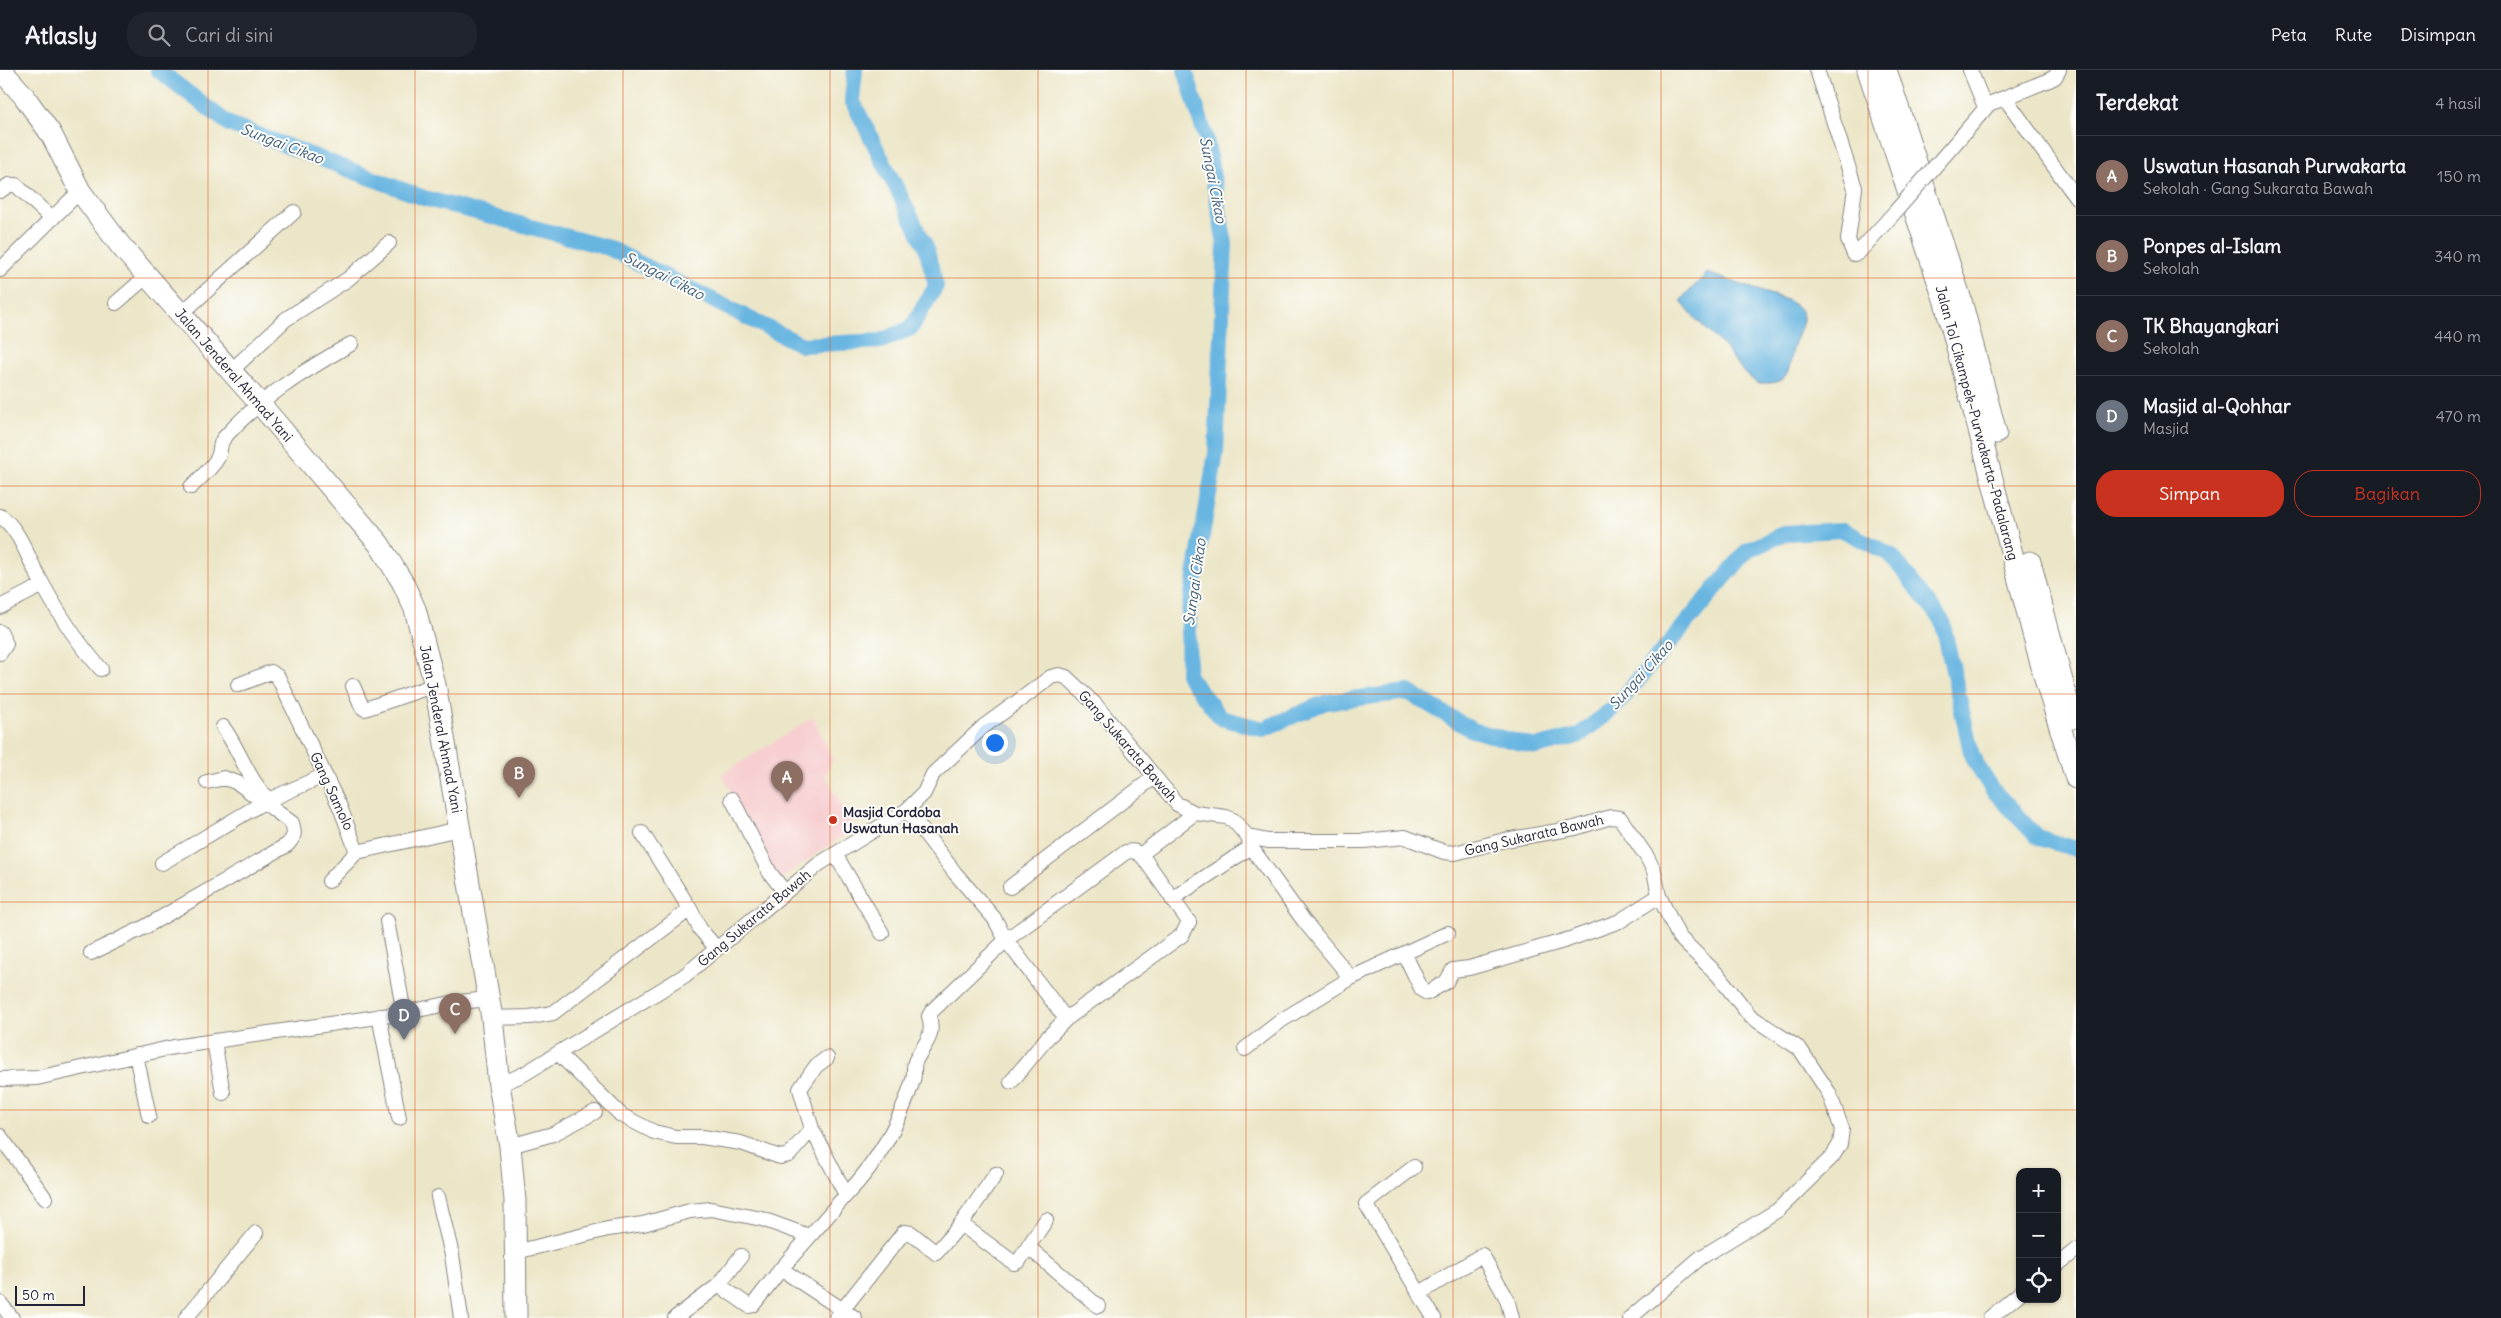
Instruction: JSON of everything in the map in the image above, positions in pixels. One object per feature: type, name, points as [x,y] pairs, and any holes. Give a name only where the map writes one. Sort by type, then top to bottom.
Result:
[{"type":"highway","name":"Jalan Jenderal Ahmad Yani","points":[[1,70],[24,96],[51,134],[80,191],[147,276],[360,520],[391,560],[415,609],[435,685],[471,894],[478,924],[486,1006],[510,1146],[515,1201],[516,1318]]},
{"type":"highway","name":"Jalan Tol Cikampek–Purwakarta–Padalarang","points":[[1868,70],[1945,302],[2046,682],[2076,778]]},
{"type":"highway","name":"Jalan Tol Cikampek–Purwakarta–Padalarang","points":[[1886,70],[1960,297],[2076,730]]},
{"type":"street","points":[[1817,70],[1855,188],[1848,240],[1854,254],[1858,253],[1895,212],[1985,107],[2049,80],[2055,77],[2059,70]]},
{"type":"street","points":[[1970,70],[1985,107]]},
{"type":"street","points":[[2005,98],[2076,197]]},
{"type":"street","points":[[0,191],[10,185],[16,185],[52,219]]},
{"type":"street","points":[[0,270],[80,191]]},
{"type":"street","points":[[182,314],[294,212]]},
{"type":"street","points":[[231,371],[286,319],[348,279],[389,243]]},
{"type":"street","points":[[116,303],[147,276]]},
{"type":"street","points":[[191,487],[217,459],[220,443],[260,404],[305,370],[351,344]]},
{"type":"street","points":[[0,516],[18,537],[43,585],[84,651],[101,669]]},
{"type":"street","points":[[0,607],[43,585]]},
{"type":"street","points":[[0,632],[6,644],[0,654]]},
{"type":"street","name":"Gang Samolo","points":[[238,686],[271,672],[275,674],[350,829],[357,852]]},
{"type":"street","name":"Gang Sukarata Bawah","points":[[499,1085],[524,1074],[668,987],[717,950],[784,891],[835,854],[907,810],[924,793],[933,774],[983,727],[1030,690],[1051,677],[1059,675],[1066,677],[1095,704],[1153,778],[1176,804],[1196,813],[1226,816],[1233,820],[1250,842],[1364,841],[1405,837],[1444,852],[1455,853],[1505,840],[1566,830],[1618,817],[1647,857],[1654,871],[1659,896],[1679,937],[1718,975],[1750,1016],[1800,1049],[1829,1093],[1842,1129],[1840,1144],[1832,1157],[1778,1210],[1700,1258],[1630,1318]]},
{"type":"street","points":[[353,686],[365,709],[435,685]]},
{"type":"street","points":[[223,727],[234,742],[252,779],[266,800]]},
{"type":"street","points":[[162,863],[266,800],[325,775]]},
{"type":"street","points":[[91,954],[145,927],[287,845],[294,838],[295,831],[292,823],[266,800],[230,779],[224,778],[207,782]]},
{"type":"street","points":[[1010,887],[1153,778]]},
{"type":"street","points":[[732,799],[770,873],[784,891]]},
{"type":"street","points":[[907,810],[955,873],[994,918],[1006,940],[1066,1019]]},
{"type":"street","points":[[1140,854],[1196,813]]},
{"type":"street","points":[[329,881],[357,852],[460,829]]},
{"type":"street","points":[[642,833],[690,909],[700,929],[717,950]]},
{"type":"street","points":[[1172,899],[1250,842],[1304,921],[1351,978]]},
{"type":"street","points":[[719,1285],[751,1306],[809,1236],[875,1162],[895,1128],[914,1079],[916,1061],[932,1031],[929,1016],[932,1011],[1006,940],[1126,852],[1132,851],[1140,854],[1189,922],[1186,930],[1066,1019],[1012,1082]]},
{"type":"street","points":[[835,854],[882,933]]},
{"type":"street","points":[[1405,954],[1422,990],[1427,993],[1446,982],[1454,970],[1469,968],[1567,940],[1620,921],[1659,896]]},
{"type":"street","points":[[0,1079],[37,1078],[136,1055],[404,1013],[451,1003],[486,1006],[530,1017],[553,1013],[690,909]]},
{"type":"street","points":[[387,921],[404,1013]]},
{"type":"street","points":[[1245,1048],[1282,1020],[1351,978],[1448,933]]},
{"type":"street","points":[[379,1016],[399,1118]]},
{"type":"street","points":[[214,1042],[223,1093]]},
{"type":"street","points":[[558,1053],[621,1115],[654,1132],[676,1137],[702,1137],[741,1144],[780,1158],[789,1155],[812,1129]]},
{"type":"street","points":[[136,1055],[149,1116]]},
{"type":"street","points":[[827,1058],[816,1066],[801,1085],[812,1129],[846,1195]]},
{"type":"street","points":[[510,1146],[554,1134],[595,1112]]},
{"type":"street","points":[[0,1136],[45,1198]]},
{"type":"street","points":[[1414,1167],[1366,1204],[1434,1318]]},
{"type":"street","points":[[839,1314],[904,1232],[911,1233],[936,1253],[961,1224],[996,1174]]},
{"type":"street","points":[[438,1197],[452,1255],[461,1318]]},
{"type":"street","points":[[516,1252],[608,1229],[643,1224],[690,1211],[711,1209],[762,1219],[809,1236]]},
{"type":"street","points":[[961,1224],[1014,1263],[1019,1261],[1046,1220]]},
{"type":"street","points":[[186,1318],[256,1233]]},
{"type":"street","points":[[1028,1247],[1098,1306]]},
{"type":"street","points":[[2061,1262],[2076,1250]]},
{"type":"street","points":[[1420,1293],[1482,1255],[1508,1299],[1512,1318]]},
{"type":"street","points":[[675,1318],[719,1285],[741,1256]]},
{"type":"street","points":[[781,1269],[839,1314],[854,1318]]},
{"type":"street","points":[[1990,1318],[2016,1296]]},
{"type":"street","points":[[0,1303],[12,1318]]},
{"type":"shaded area","points":[[813,717],[833,760],[825,775],[854,828],[776,882],[722,774]]},
{"type":"water","points":[[1707,273],[1784,299],[1794,304],[1800,310],[1803,315],[1803,321],[1795,341],[1789,369],[1783,379],[1774,382],[1757,383],[1685,307],[1681,300]]},
{"type":"waterway","name":"Sungai Cikao","points":[[158,70],[229,124],[424,198],[609,248],[802,345],[881,341],[911,328],[936,286],[926,247],[852,100],[855,70]]},
{"type":"waterway","name":"Sungai Cikao","points":[[1185,70],[1206,138],[1225,244],[1216,453],[1189,611],[1188,676],[1221,718],[1263,729],[1326,702],[1408,692],[1472,730],[1536,747],[1578,736],[1616,706],[1747,551],[1785,533],[1843,530],[1891,555],[1942,621],[1972,756],[1991,788],[2037,837],[2076,849]]},
{"type":"place","name":"Ponpes al-Islam","points":[[519,798]]},
{"type":"place","name":"Uswatun Hasanah Purwakarta","points":[[787,802]]},
{"type":"place","name":"Masjid Cordoba Uswatun Hasanah","points":[[833,820]]},
{"type":"place","name":"TK Bhayangkari","points":[[455,1034]]},
{"type":"place","name":"Masjid al-Qohhar","points":[[404,1040]]}]
